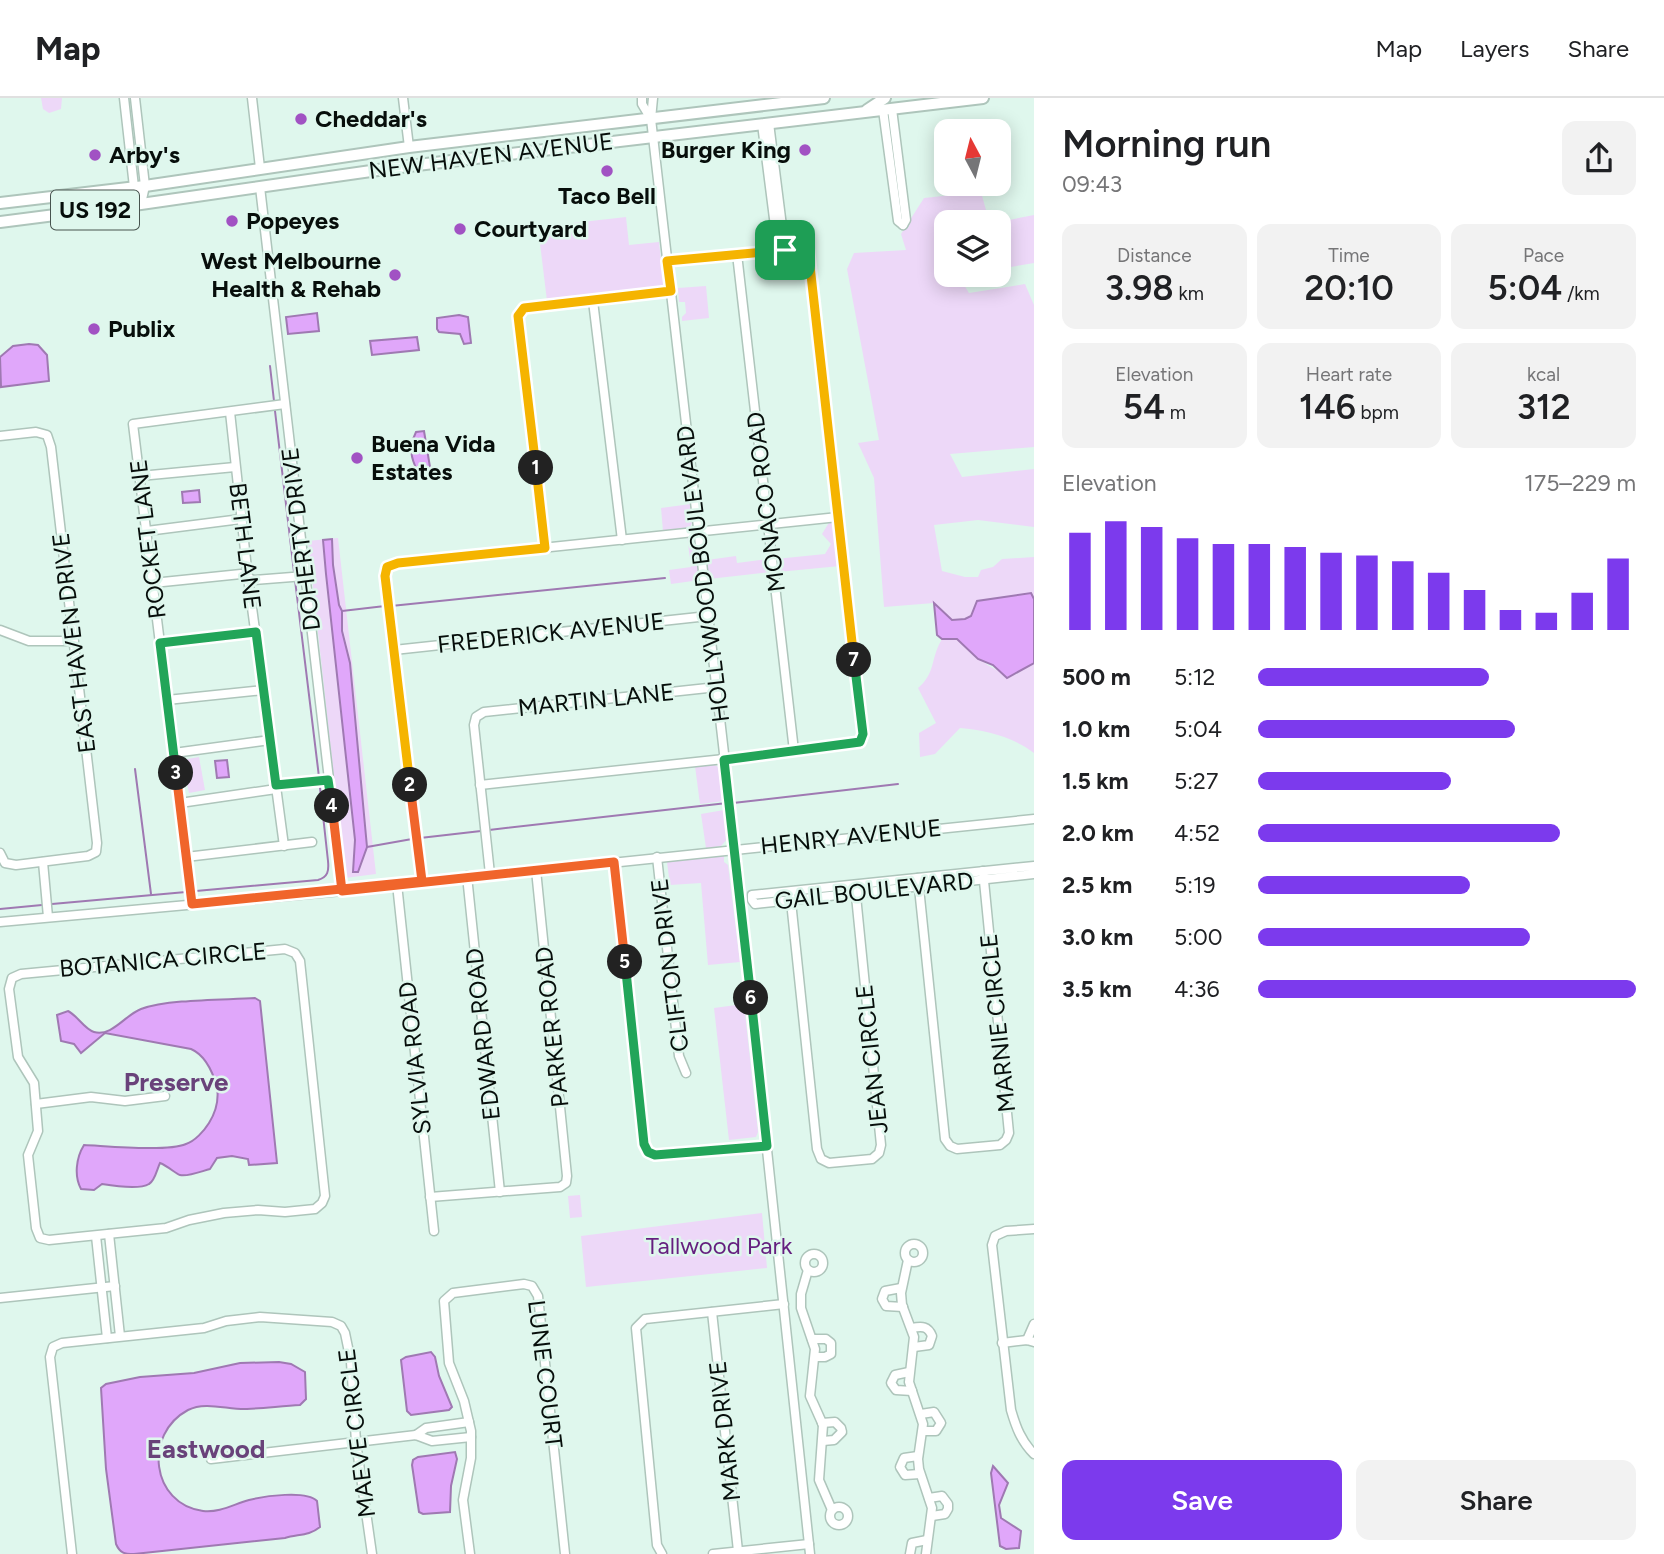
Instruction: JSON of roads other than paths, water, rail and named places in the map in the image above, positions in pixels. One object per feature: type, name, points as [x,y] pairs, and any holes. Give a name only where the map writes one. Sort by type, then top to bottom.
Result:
[{"type":"main road","name":"NEW HAVEN AVENUE","points":[[0,203],[139,187],[409,147],[824,98]]},
{"type":"main road","points":[[888,104],[983,98]]},
{"type":"main road","points":[[766,123],[769,112],[784,103]]},
{"type":"main road","name":"NEW HAVEN AVENUE","points":[[0,222],[392,168],[861,113],[888,104]]},
{"type":"main road","points":[[409,166],[416,155],[428,145]]},
{"type":"main road","points":[[392,168],[405,158],[409,147]]},
{"type":"main road","points":[[260,187],[270,173],[288,164]]},
{"type":"main road","points":[[236,190],[252,181],[260,168]]},
{"type":"street","points":[[124,98],[141,204]]},
{"type":"street","points":[[135,98],[139,187]]},
{"type":"street","points":[[252,98],[260,168]]},
{"type":"street","points":[[403,98],[409,147]]},
{"type":"street","points":[[642,98],[642,104],[651,119]]},
{"type":"street","points":[[651,119],[653,98]]},
{"type":"street","points":[[888,104],[906,220],[903,225],[898,221],[888,104]]},
{"type":"street","name":"HOLLYWOOD BOULEVARD","points":[[651,119],[735,849],[810,1554]]},
{"type":"street","points":[[766,123],[781,250]]},
{"type":"street","name":"DOHERTY DRIVE","points":[[260,187],[342,891]]},
{"type":"street","points":[[490,874],[480,785],[794,751],[860,742],[863,734],[808,248],[667,261]]},
{"type":"street","name":"MONACO ROAD","points":[[737,254],[794,751]]},
{"type":"street","points":[[545,548],[519,312],[524,308],[671,291]]},
{"type":"street","points":[[593,301],[621,540]]},
{"type":"street","points":[[230,412],[285,404]]},
{"type":"street","name":"ROCKET LANE","points":[[192,904],[134,424],[230,412]]},
{"type":"street","name":"BETH LANE","points":[[230,412],[248,578],[284,846]]},
{"type":"street","name":"EAST HAVEN DRIVE","points":[[0,436],[36,432],[47,435],[51,447],[97,843],[96,852],[88,856],[43,862]]},
{"type":"street","points":[[140,476],[235,467]]},
{"type":"street","points":[[422,881],[385,576],[387,567],[398,563],[838,517]]},
{"type":"street","points":[[146,531],[241,519]]},
{"type":"street","points":[[153,583],[241,575],[253,580],[305,576]]},
{"type":"street","name":"FREDERICK AVENUE","points":[[394,650],[708,616]]},
{"type":"street","points":[[0,630],[29,641],[74,641]]},
{"type":"street","points":[[160,643],[256,632]]},
{"type":"street","name":"MARTIN LANE","points":[[480,785],[474,725],[476,718],[484,712],[717,687]]},
{"type":"street","points":[[167,700],[264,690]]},
{"type":"street","points":[[174,753],[270,740]]},
{"type":"street","points":[[180,803],[328,780]]},
{"type":"street","name":"HENRY AVENUE","points":[[0,922],[342,891],[1034,819]]},
{"type":"street","points":[[186,857],[312,842]]},
{"type":"street","points":[[0,853],[5,863],[16,865],[43,862],[48,917]]},
{"type":"street","name":"CLIFTON DRIVE","points":[[657,857],[679,1056],[686,1073]]},
{"type":"street","points":[[614,862],[644,1144],[648,1152],[663,1155],[767,1146]]},
{"type":"street","name":"GAIL BOULEVARD","points":[[790,896],[983,875],[1034,866]]},
{"type":"street","name":"PARKER ROAD","points":[[500,1192],[560,1187],[566,1183],[536,870]]},
{"type":"street","name":"GAIL BOULEVARD","points":[[983,875],[1034,874]]},
{"type":"street","name":"MARNIE CIRCLE","points":[[918,882],[946,1139],[950,1146],[957,1149],[1000,1145],[1009,1133],[983,875]]},
{"type":"street","name":"EDWARD ROAD","points":[[467,876],[500,1192]]},
{"type":"street","name":"SYLVIA ROAD","points":[[397,884],[434,1231]]},
{"type":"street","name":"JEAN CIRCLE","points":[[790,896],[817,1149],[821,1159],[829,1163],[872,1159],[879,1153],[881,1144],[855,889]]},
{"type":"street","name":"BOTANICA CIRCLE","points":[[285,949],[295,953],[300,961],[325,1196],[322,1203],[315,1209],[223,1213],[166,1228],[109,1234],[49,1240],[40,1238],[36,1228],[28,1155],[38,1131],[34,1083],[18,1057],[9,989],[12,978],[21,974],[285,949]]},
{"type":"street","points":[[36,1104],[91,1097],[125,1101],[165,1096]]},
{"type":"street","points":[[430,1197],[500,1192]]},
{"type":"street","points":[[1034,1229],[1006,1231],[995,1236],[992,1245],[1011,1412],[1016,1429],[1034,1454]]},
{"type":"street","points":[[109,1234],[120,1336]]},
{"type":"street","points":[[96,1236],[107,1338]]},
{"type":"street","points":[[99,1260],[112,1259]]},
{"type":"street","points":[[908,1260],[901,1288],[903,1307],[912,1328],[914,1348],[909,1372],[912,1391],[922,1414],[923,1431],[918,1456],[920,1474],[932,1516],[926,1554]]},
{"type":"street","points":[[808,1270],[801,1294],[801,1308],[813,1339],[815,1357],[810,1391],[822,1423],[823,1441],[818,1476],[832,1510]]},
{"type":"street","name":"LUNE COURT","points":[[470,1554],[463,1500],[471,1458],[471,1437],[464,1401],[449,1363],[444,1301],[453,1293],[524,1284],[532,1286],[538,1296],[565,1554]]},
{"type":"street","points":[[0,1298],[115,1286]]},
{"type":"street","points":[[901,1288],[885,1290],[882,1298],[886,1306],[903,1307]]},
{"type":"street","points":[[662,1554],[657,1545],[636,1328],[645,1319],[784,1304]]},
{"type":"street","points":[[104,1310],[117,1309]]},
{"type":"street","name":"MARK DRIVE","points":[[712,1311],[738,1551]]},
{"type":"street","name":"MAEVE CIRCLE","points":[[72,1554],[50,1357],[53,1348],[62,1343],[204,1328],[243,1318],[332,1322],[341,1326],[345,1333],[351,1362],[356,1442],[372,1554]]},
{"type":"street","points":[[1002,1343],[1030,1341],[1034,1324]]},
{"type":"street","points":[[912,1328],[927,1329],[932,1336],[929,1345],[914,1348]]},
{"type":"street","points":[[813,1339],[829,1341],[832,1350],[829,1356],[815,1357]]},
{"type":"street","points":[[909,1372],[895,1375],[891,1383],[896,1390],[912,1391]]},
{"type":"street","points":[[793,1393],[810,1391]]},
{"type":"street","points":[[922,1414],[934,1412],[941,1423],[936,1431],[923,1431]]},
{"type":"street","points":[[416,1436],[433,1426],[469,1422]]},
{"type":"street","points":[[822,1423],[835,1422],[842,1432],[835,1440],[823,1441]]},
{"type":"street","points":[[211,1459],[416,1436],[432,1441],[471,1437]]},
{"type":"street","points":[[918,1456],[904,1458],[900,1466],[905,1475],[920,1474]]},
{"type":"street","points":[[929,1498],[945,1497],[949,1506],[945,1514],[932,1516]]},
{"type":"street","points":[[909,1554],[912,1543],[927,1541]]},
{"type":"street","points":[[713,1554],[808,1544]]},
{"type":"waterway","points":[[270,366],[274,401]]},
{"type":"waterway","points":[[275,411],[294,572]]},
{"type":"waterway","points":[[391,606],[665,578]]},
{"type":"waterway","points":[[295,580],[319,777]]},
{"type":"waterway","points":[[342,611],[385,606]]},
{"type":"waterway","points":[[135,769],[151,894]]},
{"type":"waterway","points":[[733,803],[898,784]]},
{"type":"waterway","points":[[196,891],[318,880],[324,877],[328,865],[320,788]]},
{"type":"waterway","points":[[489,830],[727,803]]},
{"type":"waterway","points":[[420,838],[481,831]]},
{"type":"waterway","points":[[367,847],[412,839]]},
{"type":"waterway","points":[[52,904],[186,892]]},
{"type":"waterway","points":[[0,909],[42,905]]},
{"type":"place","name":"Cheddar's","points":[[301,119]]},
{"type":"place","name":"Burger King","points":[[805,150]]},
{"type":"place","name":"Arby's","points":[[95,155]]},
{"type":"place","name":"Taco Bell","points":[[607,171]]},
{"type":"place","name":"Popeyes","points":[[232,221]]},
{"type":"place","name":"Courtyard","points":[[460,229]]},
{"type":"place","name":"West Melbourne Health & Rehab","points":[[395,275]]},
{"type":"place","name":"Publix","points":[[94,329]]},
{"type":"place","name":"Buena Vida Estates","points":[[357,458]]},
{"type":"district","name":"Preserve","points":[[176,1082]]},
{"type":"district","name":"Eastwood","points":[[206,1449]]},
{"type":"park label","name":"Tallwood Park","points":[[719,1246]]}]
